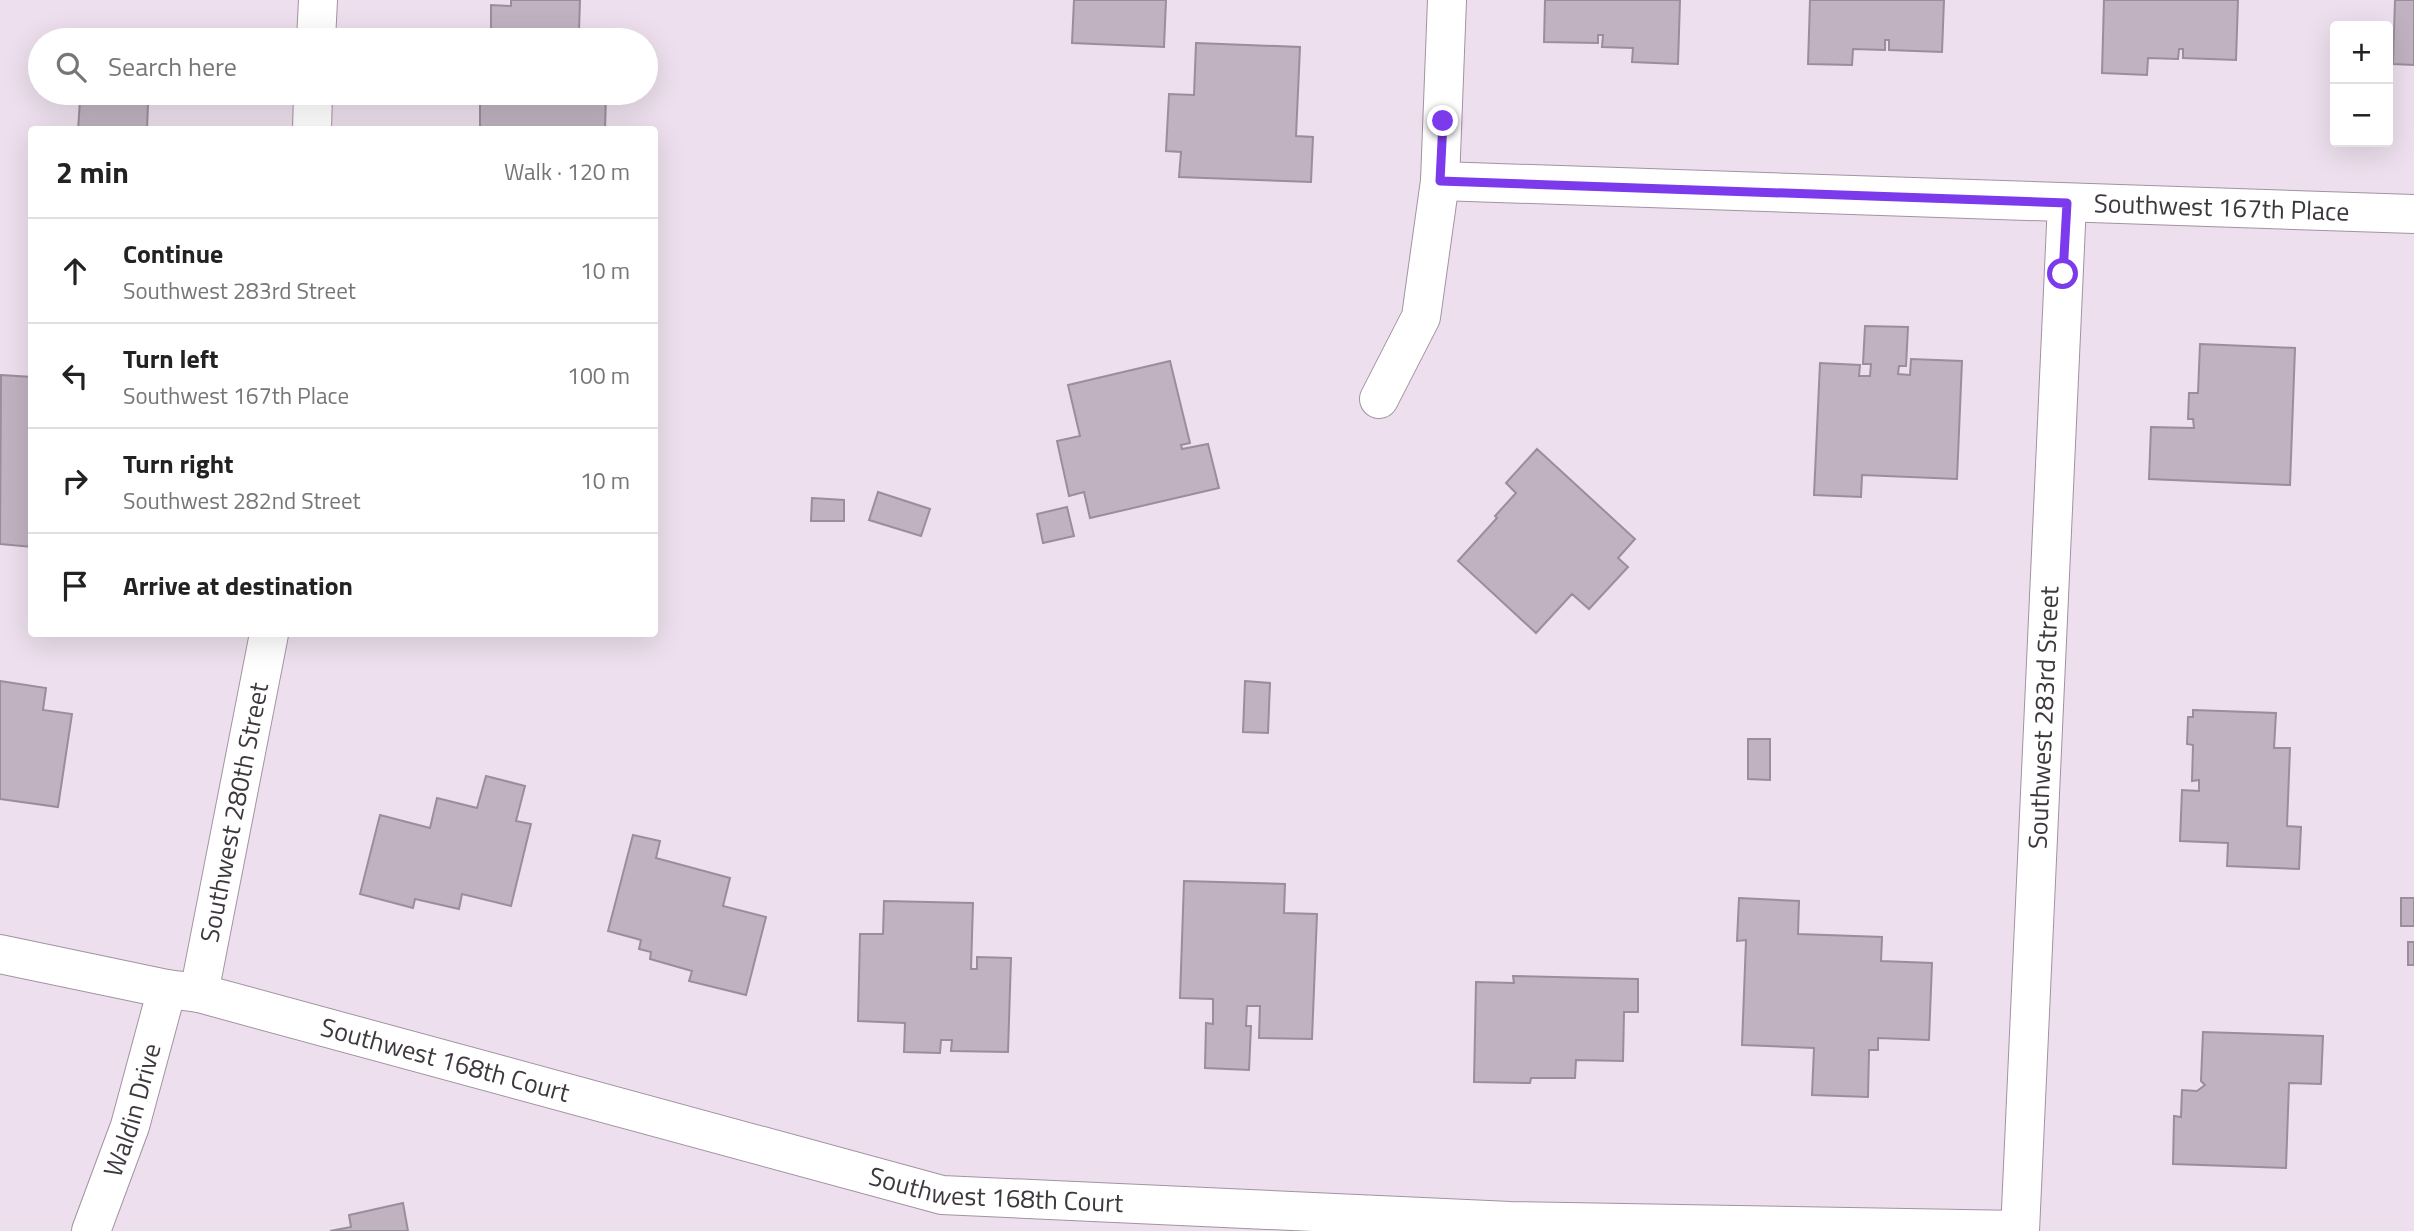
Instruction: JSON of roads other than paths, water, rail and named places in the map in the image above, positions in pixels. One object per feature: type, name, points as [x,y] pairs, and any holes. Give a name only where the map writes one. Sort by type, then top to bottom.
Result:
[{"type":"street","points":[[317,28],[318,0]]},
{"type":"street","points":[[1379,399],[1421,317],[1440,181],[1447,0]]},
{"type":"street","points":[[312,126],[313,105]]},
{"type":"street","name":"Southwest 167th Place","points":[[1440,181],[2414,214]]},
{"type":"street","name":"Southwest 283rd Street","points":[[2020,1231],[2067,203]]},
{"type":"street","name":"Southwest 280th Street","points":[[183,991],[268,637]]},
{"type":"street","name":"Southwest 168th Court","points":[[0,954],[183,991],[942,1195],[1510,1221],[2020,1231]]},
{"type":"street","name":"Waldin Drive","points":[[91,1231],[183,991]]}]
